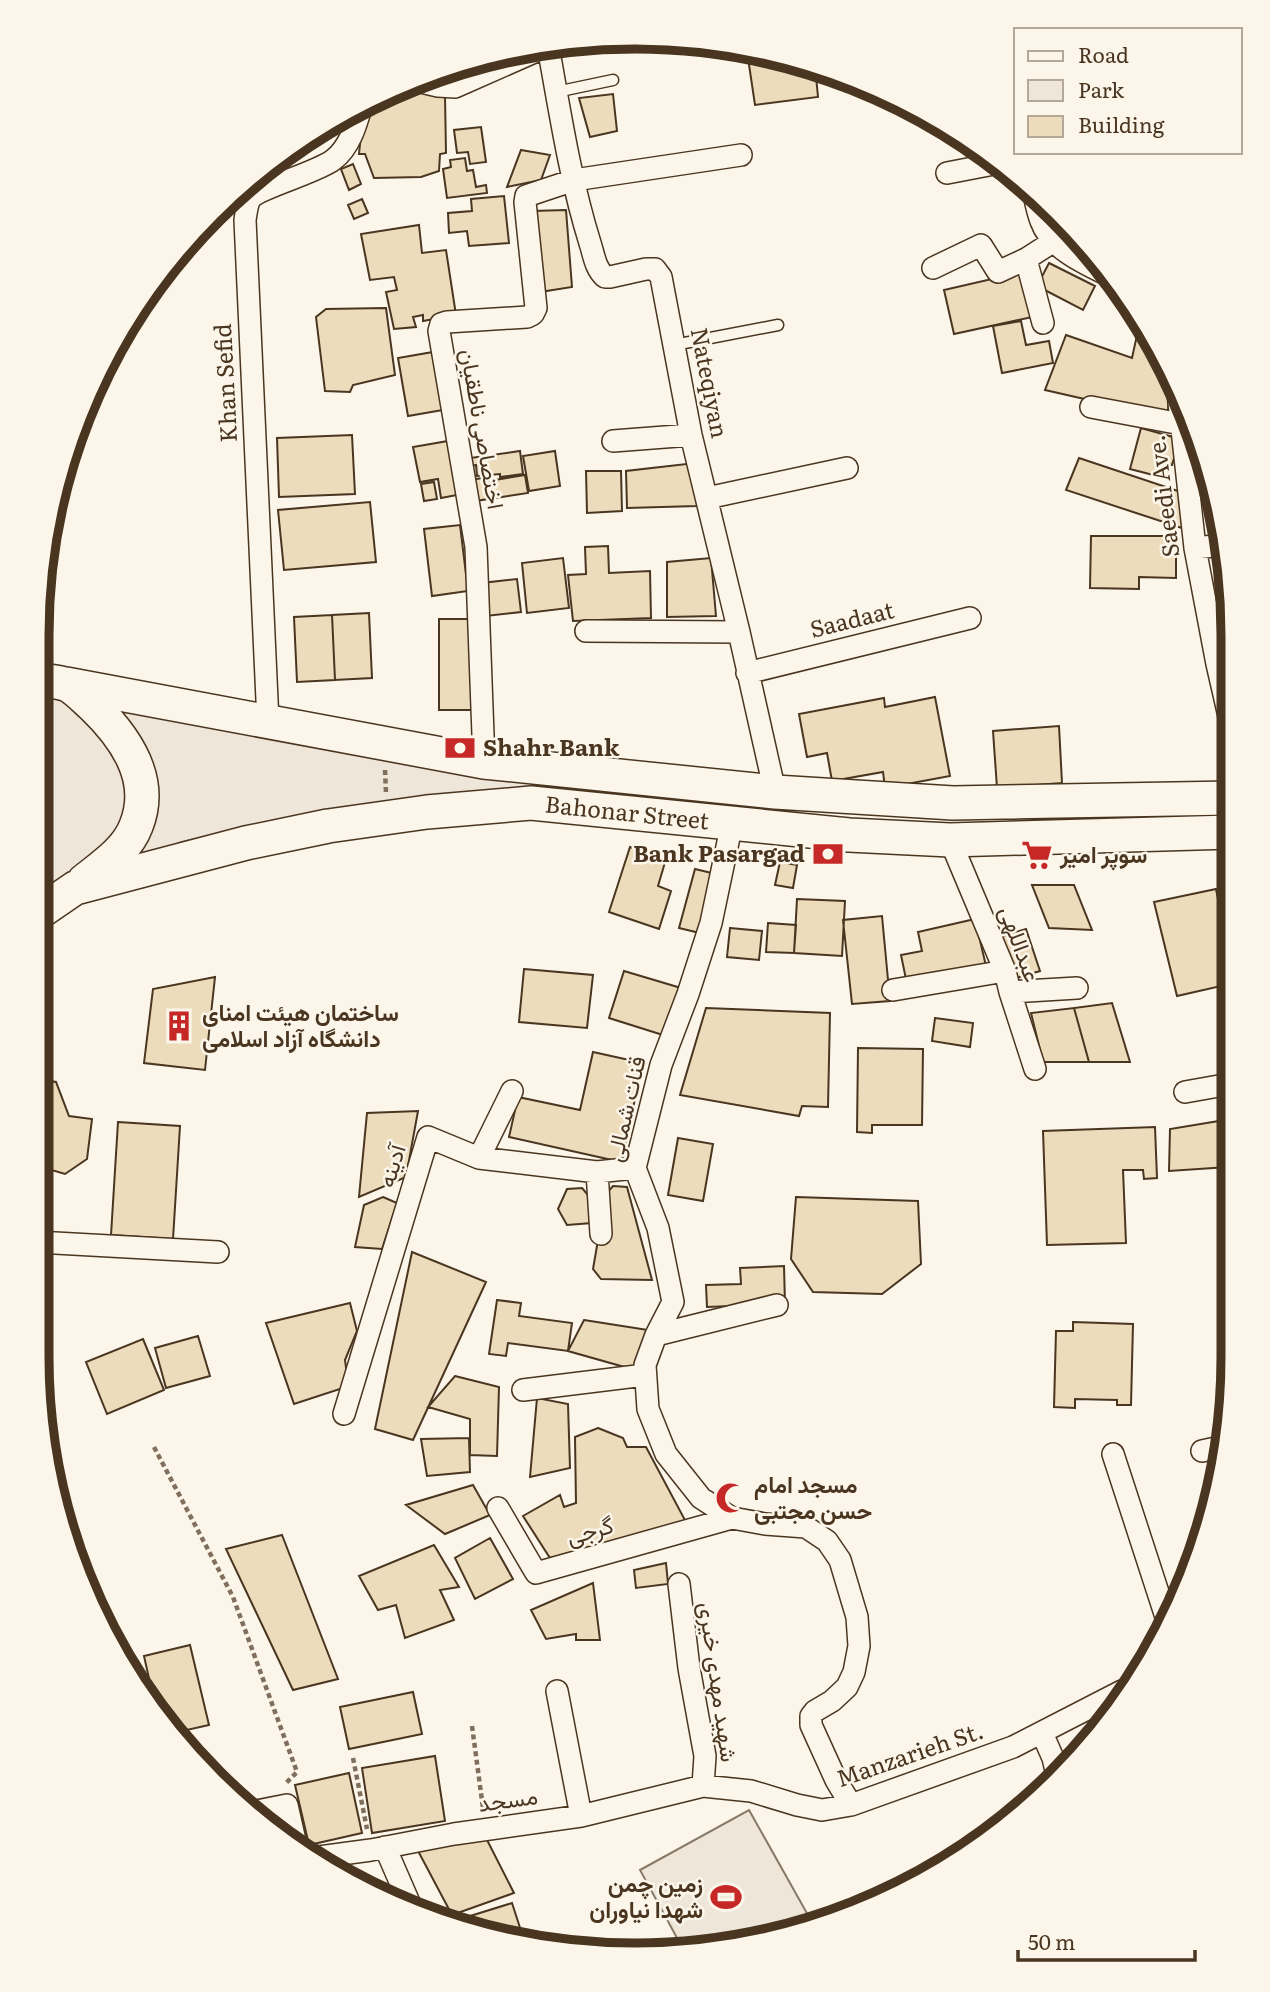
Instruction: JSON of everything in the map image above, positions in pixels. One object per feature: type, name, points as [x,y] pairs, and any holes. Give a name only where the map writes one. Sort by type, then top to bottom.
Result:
[{"type":"main road","name":"Bahonar Street","points":[[54,682],[484,762],[775,792],[953,803],[1221,798]]},
{"type":"main road","points":[[49,901],[75,888],[124,847],[136,827],[142,786],[136,764],[125,743],[103,716],[54,682]]},
{"type":"main road","name":"Bahonar Street","points":[[49,906],[75,888],[246,843],[328,826],[428,812],[531,803],[849,835],[950,840],[1221,832]]},
{"type":"street","name":"Nateqiyan","points":[[550,55],[584,225],[598,271],[604,277],[610,277],[655,269],[661,277],[691,435],[775,792]]},
{"type":"street","points":[[434,85],[455,87],[511,62]]},
{"type":"street","name":"Khan Sefid","points":[[268,722],[245,220],[250,200],[259,192],[303,176],[334,160],[346,146],[356,120]]},
{"type":"street","points":[[574,180],[741,156]]},
{"type":"street","points":[[947,173],[986,166]]},
{"type":"street","name":"اختصاصی ناطقیان","points":[[484,762],[476,547],[439,331],[441,324],[447,322],[527,317],[533,314],[536,308],[526,196],[574,180]]},
{"type":"street","points":[[1038,210],[1041,223],[1054,241],[1074,258],[1090,266]]},
{"type":"street","points":[[933,268],[981,245],[998,272],[1026,259],[1054,241]]},
{"type":"street","points":[[1026,259],[1043,323]]},
{"type":"street","points":[[1091,407],[1181,425]]},
{"type":"street","name":"Saeedi Ave.","points":[[1181,425],[1195,548],[1221,681]]},
{"type":"street","points":[[613,441],[691,435]]},
{"type":"street","points":[[707,498],[847,468]]},
{"type":"street","points":[[1195,548],[1214,546]]},
{"type":"street","name":"Saadaat","points":[[747,673],[970,618]]},
{"type":"street","points":[[586,631],[739,632]]},
{"type":"street","name":"قنات شمالى","points":[[732,823],[711,923],[661,1065],[635,1168],[658,1228],[673,1302],[656,1335],[645,1365],[648,1409],[666,1454],[701,1498],[732,1518],[806,1527],[827,1541],[841,1560],[857,1617],[859,1646],[854,1672],[847,1686],[811,1716],[811,1725],[836,1780],[851,1805]]},
{"type":"street","name":"عبداللهی","points":[[950,840],[1008,981],[1035,1069]]},
{"type":"street","points":[[893,990],[1008,981],[1077,988]]},
{"type":"street","points":[[1185,1092],[1221,1086]]},
{"type":"street","points":[[479,1158],[512,1091]]},
{"type":"street","name":"آدینه","points":[[344,1414],[428,1137],[479,1158],[597,1172],[635,1168]]},
{"type":"street","points":[[597,1172],[601,1234]]},
{"type":"street","points":[[49,1243],[218,1252]]},
{"type":"street","points":[[656,1335],[777,1305]]},
{"type":"street","points":[[523,1390],[645,1375]]},
{"type":"street","points":[[1202,1451],[1214,1448]]},
{"type":"street","points":[[1113,1454],[1164,1610]]},
{"type":"street","name":"گرجی","points":[[498,1508],[536,1573],[732,1518]]},
{"type":"street","name":"شهید مهدی خیری","points":[[679,1584],[689,1668],[705,1756],[704,1786]]},
{"type":"street","points":[[557,1692],[581,1816]]},
{"type":"street","name":"Manzarieh St.","points":[[704,1786],[751,1791],[822,1810],[851,1805],[1013,1747],[1113,1696]]},
{"type":"street","points":[[1042,1733],[1055,1765]]},
{"type":"street","name":"مسجد","points":[[328,1856],[581,1816],[704,1786]]},
{"type":"street","points":[[263,1810],[287,1805],[293,1833]]},
{"type":"street","points":[[378,1849],[404,1895]]},
{"type":"lane","points":[[556,92],[613,80]]},
{"type":"lane","points":[[674,345],[778,326]]},
{"type":"path","points":[[385,744],[386,818]]},
{"type":"path","points":[[154,1447],[238,1609],[298,1772],[284,1785],[287,1805]]},
{"type":"path","points":[[472,1726],[486,1830]]},
{"type":"path","points":[[354,1758],[378,1849]]},
{"type":"green space","points":[[49,695],[64,698],[89,718],[125,765],[127,818],[79,871],[49,887]]},
{"type":"green space","points":[[99,702],[409,765],[598,792],[491,790],[407,799],[287,818],[182,842],[124,865],[142,835]]},
{"type":"green space","name":"زمین چمن شهدا نیاوران","points":[[749,1810],[809,1916],[749,1932],[679,1941],[640,1870]]},
{"type":"building","points":[[748,60],[816,78],[818,97],[755,105]]},
{"type":"building","points":[[416,92],[445,96],[446,153],[440,154],[439,171],[421,177],[374,178],[365,154],[359,154],[363,116]]},
{"type":"building","points":[[613,94],[617,131],[590,137],[579,98]]},
{"type":"building","points":[[481,127],[486,162],[470,164],[468,152],[457,153],[454,130]]},
{"type":"building","points":[[521,150],[550,155],[541,180],[507,187]]},
{"type":"building","points":[[465,158],[467,171],[473,170],[476,187],[486,185],[487,193],[447,198],[443,169],[451,167],[450,160]]},
{"type":"building","points":[[353,164],[361,184],[349,190],[341,169]]},
{"type":"building","points":[[504,196],[509,243],[469,246],[467,231],[449,233],[448,213],[472,211],[471,199]]},
{"type":"building","points":[[362,199],[368,213],[354,219],[348,205]]},
{"type":"building","points":[[566,210],[572,287],[540,292],[532,211]]},
{"type":"building","points":[[419,225],[422,253],[446,250],[456,315],[423,321],[423,315],[413,317],[416,327],[394,329],[386,292],[397,290],[394,277],[370,280],[361,234]]},
{"type":"building","points":[[1049,263],[1095,286],[1083,310],[1037,286]]},
{"type":"building","points":[[1027,271],[1037,316],[954,334],[944,290]]},
{"type":"building","points":[[386,308],[395,375],[353,385],[350,392],[325,391],[316,317],[326,309]]},
{"type":"building","points":[[1021,321],[1026,345],[1049,341],[1053,363],[1002,373],[993,326]]},
{"type":"building","points":[[1066,335],[1132,358],[1137,335],[1168,393],[1168,418],[1045,390]]},
{"type":"building","points":[[433,352],[443,410],[408,416],[398,358]]},
{"type":"building","points":[[1141,428],[1180,439],[1172,465],[1165,463],[1161,477],[1130,469]]},
{"type":"building","points":[[352,435],[355,494],[279,497],[277,438]]},
{"type":"building","points":[[448,441],[457,495],[441,498],[438,479],[420,482],[413,447]]},
{"type":"building","points":[[520,451],[523,474],[477,476],[476,465],[471,466],[470,458]]},
{"type":"building","points":[[555,451],[560,486],[529,491],[523,456]]},
{"type":"building","points":[[1079,458],[1181,492],[1185,529],[1066,490]]},
{"type":"building","points":[[695,463],[697,506],[627,508],[626,471]]},
{"type":"building","points":[[586,471],[621,471],[622,511],[587,513]]},
{"type":"building","points":[[525,475],[528,493],[475,501],[471,480],[482,478],[483,482]]},
{"type":"building","points":[[434,482],[437,499],[424,501],[421,484]]},
{"type":"building","points":[[370,502],[376,562],[284,570],[278,510]]},
{"type":"building","points":[[460,525],[468,591],[432,596],[424,529]]},
{"type":"building","points":[[1091,536],[1176,536],[1176,578],[1139,577],[1139,589],[1090,588]]},
{"type":"building","points":[[608,546],[609,573],[650,571],[651,618],[573,621],[568,575],[586,574],[585,547]]},
{"type":"building","points":[[563,558],[569,608],[527,613],[522,563]]},
{"type":"building","points":[[711,558],[716,616],[667,617],[667,562]]},
{"type":"building","points":[[517,579],[521,612],[486,616],[482,583]]},
{"type":"building","points":[[369,613],[372,678],[335,680],[332,615]]},
{"type":"building","points":[[332,615],[335,680],[297,682],[294,617]]},
{"type":"building","points":[[439,619],[472,619],[472,710],[439,710]]},
{"type":"building","points":[[935,697],[950,776],[885,788],[883,772],[832,781],[827,753],[807,757],[799,714],[884,698],[885,707]]},
{"type":"building","points":[[1059,726],[1062,783],[997,788],[993,731]]},
{"type":"building","points":[[630,847],[666,859],[658,886],[671,891],[659,929],[609,912]]},
{"type":"building","points":[[780,862],[797,865],[793,888],[775,885]]},
{"type":"building","points":[[695,869],[720,875],[704,934],[679,928]]},
{"type":"building","points":[[1032,885],[1074,885],[1092,930],[1049,928]]},
{"type":"building","points":[[1216,889],[1221,914],[1221,986],[1177,996],[1154,902]]},
{"type":"building","points":[[797,899],[845,901],[842,956],[794,953]]},
{"type":"building","points":[[882,916],[890,1001],[852,1004],[843,920]]},
{"type":"building","points":[[975,919],[986,966],[907,984],[901,955],[922,951],[918,932]]},
{"type":"building","points":[[768,923],[796,925],[794,953],[766,952]]},
{"type":"building","points":[[730,928],[762,931],[759,960],[727,957]]},
{"type":"building","points":[[1026,929],[1040,971],[1013,979],[999,937]]},
{"type":"building","points":[[524,969],[593,975],[587,1028],[519,1022]]},
{"type":"building","points":[[624,971],[681,988],[666,1036],[609,1018]]},
{"type":"building","name":"ساختمان هیئت امنای دانشگاه آزاد اسلامی","points":[[215,977],[205,1070],[144,1063],[153,989]]},
{"type":"building","points":[[1112,1003],[1130,1062],[1089,1062],[1074,1008]]},
{"type":"building","points":[[706,1008],[830,1013],[828,1107],[802,1106],[799,1116],[680,1095]]},
{"type":"building","points":[[1074,1008],[1089,1062],[1043,1062],[1031,1013]]},
{"type":"building","points":[[935,1018],[973,1023],[970,1047],[932,1041]]},
{"type":"building","points":[[858,1048],[923,1049],[922,1125],[872,1125],[872,1133],[857,1132]]},
{"type":"building","points":[[593,1052],[643,1063],[621,1162],[509,1137],[518,1097],[580,1110]]},
{"type":"building","points":[[49,1081],[56,1082],[69,1116],[92,1119],[87,1159],[65,1174],[49,1169]]},
{"type":"building","points":[[418,1111],[406,1177],[359,1197],[367,1113]]},
{"type":"building","points":[[1221,1121],[1221,1167],[1169,1171],[1170,1129]]},
{"type":"building","points":[[118,1122],[180,1126],[173,1239],[111,1235]]},
{"type":"building","points":[[1155,1127],[1157,1178],[1144,1179],[1143,1170],[1123,1170],[1126,1243],[1047,1245],[1043,1131]]},
{"type":"building","points":[[678,1138],[713,1144],[703,1201],[668,1195]]},
{"type":"building","points":[[613,1186],[627,1187],[652,1280],[601,1279],[593,1269],[606,1194]]},
{"type":"building","points":[[582,1188],[594,1202],[592,1223],[567,1225],[558,1209],[567,1189]]},
{"type":"building","points":[[383,1197],[397,1203],[382,1249],[355,1247],[364,1205]]},
{"type":"building","points":[[796,1197],[918,1201],[921,1264],[882,1294],[813,1292],[791,1259]]},
{"type":"building","points":[[412,1252],[486,1282],[413,1440],[375,1429]]},
{"type":"building","points":[[784,1266],[785,1304],[707,1307],[706,1285],[741,1284],[740,1268]]},
{"type":"building","points":[[497,1300],[521,1303],[519,1316],[572,1323],[568,1351],[508,1343],[506,1356],[489,1354]]},
{"type":"building","points":[[350,1303],[357,1331],[345,1360],[347,1376],[343,1388],[294,1404],[266,1323]]},
{"type":"building","points":[[584,1320],[648,1330],[635,1370],[568,1351]]},
{"type":"building","points":[[1073,1322],[1133,1324],[1131,1405],[1117,1405],[1117,1400],[1075,1399],[1075,1408],[1054,1407],[1056,1331],[1073,1331]]},
{"type":"building","points":[[198,1336],[210,1376],[166,1388],[155,1348]]},
{"type":"building","points":[[143,1339],[164,1390],[107,1414],[86,1362]]},
{"type":"building","points":[[455,1376],[499,1387],[497,1456],[470,1455],[470,1419],[428,1407]]},
{"type":"building","points":[[537,1398],[568,1404],[570,1468],[530,1477]]},
{"type":"building","points":[[598,1428],[623,1438],[627,1447],[646,1447],[686,1522],[550,1558],[523,1516],[560,1495],[564,1507],[576,1503],[575,1437]]},
{"type":"building","points":[[469,1438],[470,1472],[427,1476],[421,1439]]},
{"type":"building","points":[[473,1485],[490,1515],[445,1534],[406,1505]]},
{"type":"building","points":[[282,1535],[338,1679],[293,1690],[226,1549]]},
{"type":"building","points":[[490,1538],[513,1579],[475,1599],[455,1558]]},
{"type":"building","points":[[434,1545],[459,1587],[440,1590],[454,1620],[405,1638],[396,1605],[378,1610],[359,1576]]},
{"type":"building","points":[[666,1563],[668,1584],[636,1588],[634,1570]]},
{"type":"building","points":[[593,1583],[600,1640],[576,1640],[576,1634],[546,1639],[531,1610]]},
{"type":"building","points":[[190,1645],[209,1725],[184,1731],[151,1687],[144,1656]]},
{"type":"building","points":[[413,1692],[422,1734],[349,1749],[340,1707]]},
{"type":"building","points":[[435,1756],[445,1821],[372,1833],[362,1768]]},
{"type":"building","points":[[349,1773],[362,1833],[309,1844],[295,1785]]},
{"type":"building","points":[[485,1836],[514,1893],[451,1913],[417,1849]]},
{"type":"building","points":[[512,1903],[521,1932],[483,1923],[467,1917]]},
{"type":"place","name":"Shahr Bank","points":[[460,748]]},
{"type":"place","name":"Bank Pasargad","points":[[828,854]]},
{"type":"place","name":"سوپر امیر","points":[[1037,855]]},
{"type":"place","name":"ساختمان هیئت امنای دانشگاه آزاد اسلامی","points":[[179,1026]]},
{"type":"place","name":"مسجد امام حسن مجتبی","points":[[731,1498]]},
{"type":"place","name":"زمین چمن شهدا نیاوران","points":[[726,1897]]}]
